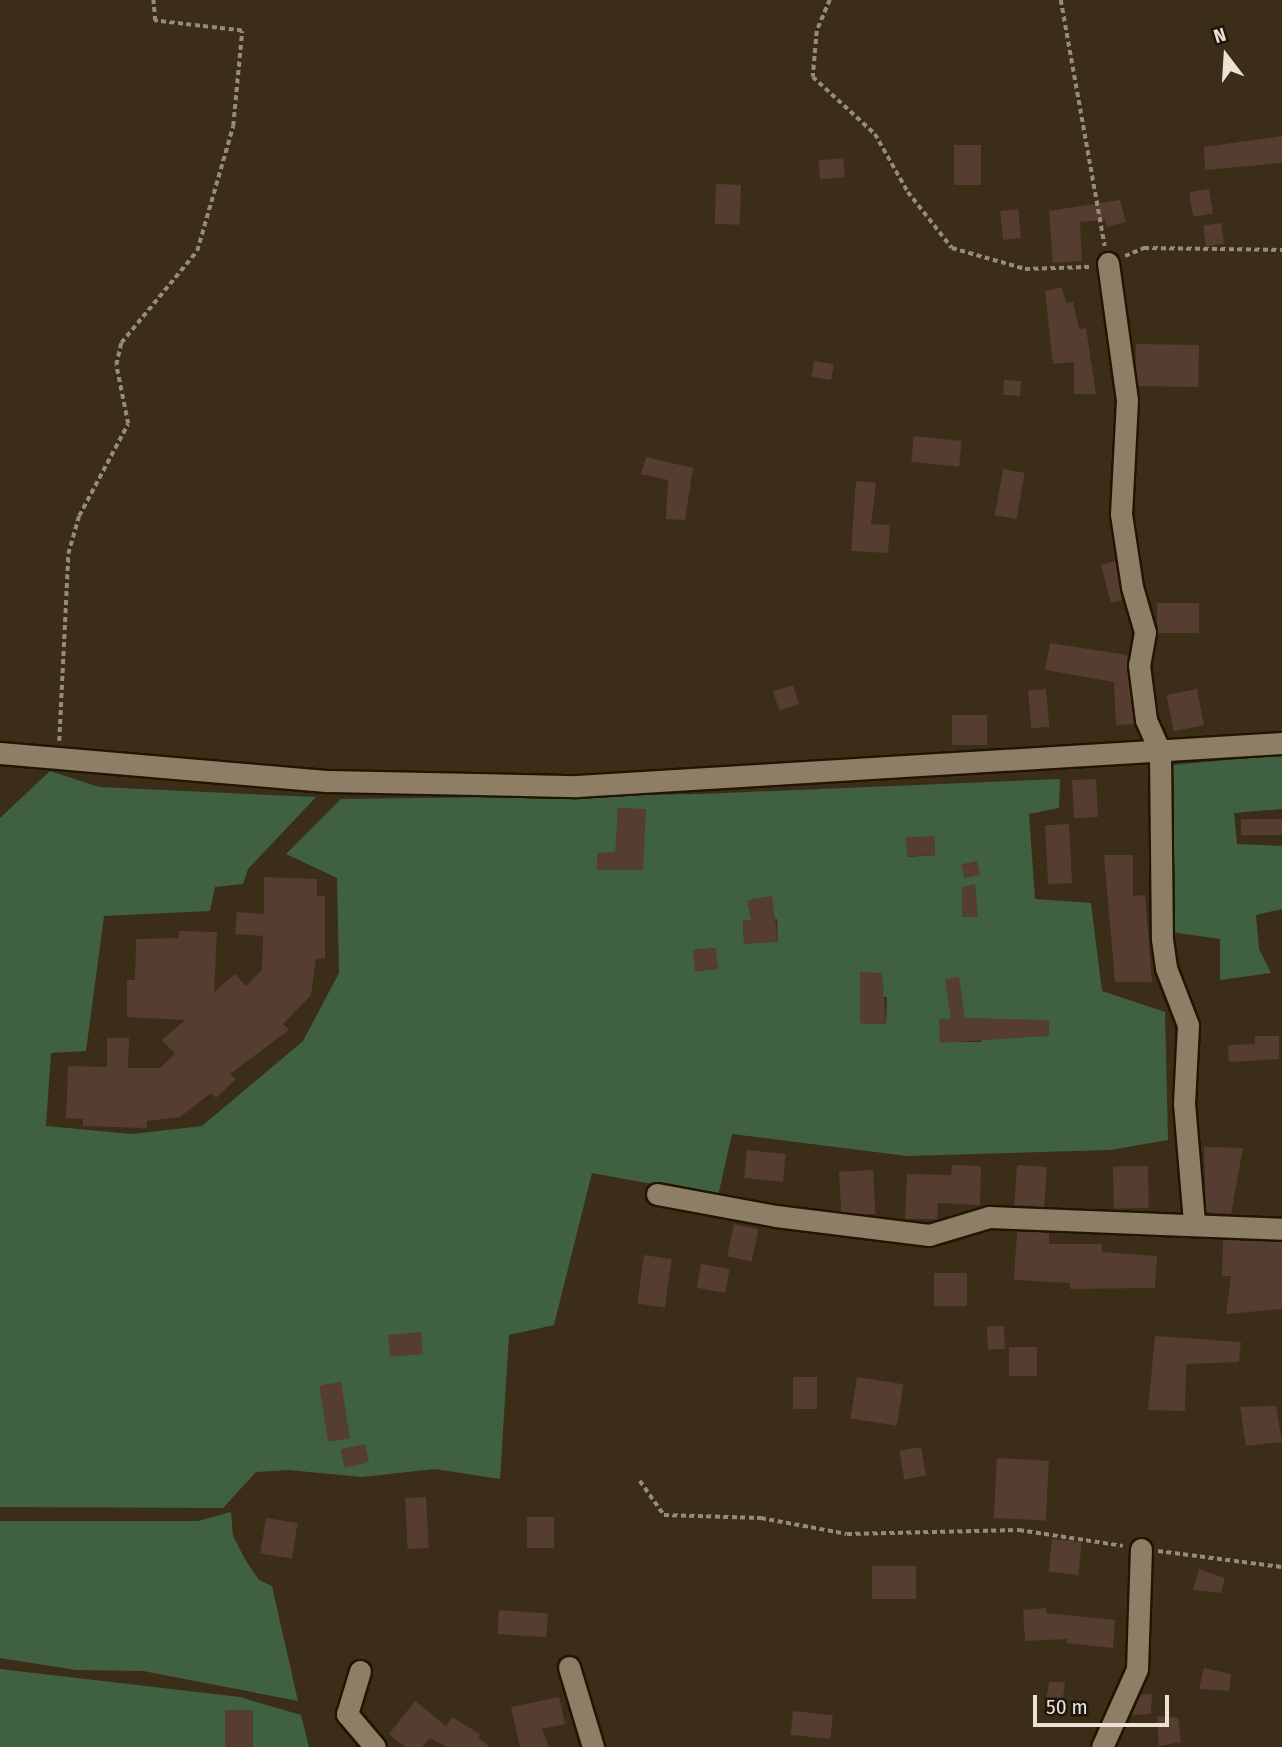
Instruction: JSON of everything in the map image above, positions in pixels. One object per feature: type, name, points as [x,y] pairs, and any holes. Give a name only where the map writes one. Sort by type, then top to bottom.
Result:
[{"type":"street","points":[[1108,263],[1128,400],[1121,514],[1132,587],[1145,632],[1139,664],[1146,720],[1160,752],[1161,925],[1166,968],[1188,1026],[1184,1091],[1194,1221]]},
{"type":"street","points":[[0,753],[329,781],[577,786],[1282,743]]},
{"type":"street","points":[[657,1194],[776,1216],[929,1235],[989,1217],[1194,1221],[1282,1228]]},
{"type":"street","points":[[1102,1747],[1137,1669],[1141,1549]]},
{"type":"street","points":[[569,1667],[593,1747]]},
{"type":"street","points":[[359,1671],[347,1714],[375,1747]]},
{"type":"path","points":[[81,761],[59,748],[68,554],[79,516],[128,424],[116,365],[121,343],[197,251],[234,113],[242,31],[155,21],[153,0]]},
{"type":"path","points":[[830,0],[817,31],[813,77],[875,134],[908,192],[952,248],[1025,269],[1068,271],[1108,263],[1144,248],[1282,250]]},
{"type":"path","points":[[1061,0],[1108,263]]},
{"type":"path","points":[[640,1481],[664,1515],[761,1518],[847,1534],[1019,1530],[1282,1567]]},
{"type":"green space","points":[[1282,755],[1282,809],[1234,813],[1237,844],[1282,846],[1282,909],[1256,915],[1259,949],[1271,973],[1220,980],[1220,939],[1171,932],[1173,765]]},
{"type":"green space","points":[[50,771],[99,787],[316,797],[248,869],[243,884],[215,887],[210,911],[104,916],[86,1051],[51,1053],[46,1126],[132,1134],[202,1126],[303,1041],[339,973],[337,878],[286,854],[341,799],[700,794],[1060,779],[1059,808],[1029,814],[1035,899],[1091,903],[1102,991],[1165,1012],[1168,1140],[1110,1150],[907,1156],[732,1134],[718,1196],[592,1173],[554,1325],[509,1335],[500,1479],[435,1469],[362,1477],[288,1470],[256,1472],[223,1508],[0,1507],[0,818]],"holes":[[[618,808],[645,810],[616,846]],[[934,837],[935,855],[908,857],[907,838]],[[642,852],[642,870],[597,870],[597,853]],[[777,919],[778,941],[744,943],[743,921]],[[715,948],[718,969],[696,971],[694,950]],[[861,996],[887,997],[886,1024],[860,1023]],[[980,1018],[981,1042],[940,1042],[940,1019]],[[1007,1020],[1048,1020],[1049,1036],[1007,1037]]]},
{"type":"green space","points":[[231,1512],[233,1536],[246,1561],[259,1580],[272,1586],[298,1701],[143,1671],[76,1670],[0,1658],[0,1521],[198,1521]]},
{"type":"green space","points":[[0,1669],[240,1697],[301,1715],[309,1747],[0,1747]]},
{"type":"building","points":[[1282,136],[1282,163],[1205,170],[1204,147]]},
{"type":"building","points":[[954,145],[981,145],[981,185],[954,185]]},
{"type":"building","points":[[843,158],[845,177],[820,180],[818,161]]},
{"type":"building","points":[[716,184],[741,185],[740,225],[715,224]]},
{"type":"building","points":[[1209,189],[1213,214],[1193,217],[1189,192]]},
{"type":"building","points":[[1120,200],[1126,222],[1107,227],[1105,220],[1080,222],[1082,261],[1053,263],[1049,211]]},
{"type":"building","points":[[1018,209],[1021,238],[1003,240],[1000,211]]},
{"type":"building","points":[[1221,223],[1224,244],[1206,246],[1203,226]]},
{"type":"building","points":[[1062,287],[1066,303],[1073,302],[1079,329],[1086,328],[1096,394],[1074,394],[1074,362],[1053,364],[1045,291]]},
{"type":"building","points":[[1136,344],[1199,345],[1198,387],[1135,386]]},
{"type":"building","points":[[814,361],[834,364],[831,380],[811,377]]},
{"type":"building","points":[[1004,380],[1021,381],[1020,396],[1003,395]]},
{"type":"building","points":[[914,436],[962,441],[959,467],[911,462]]},
{"type":"building","points":[[646,457],[693,468],[685,520],[666,519],[668,480],[641,474]]},
{"type":"building","points":[[1003,469],[1025,473],[1017,519],[995,515]]},
{"type":"building","points":[[856,481],[876,483],[871,524],[890,525],[888,553],[851,551]]},
{"type":"building","points":[[1115,561],[1122,600],[1111,603],[1101,565]]},
{"type":"building","points":[[1157,603],[1199,603],[1199,633],[1157,633]]},
{"type":"building","points":[[1050,643],[1127,655],[1134,724],[1116,725],[1114,682],[1045,670]]},
{"type":"building","points":[[793,685],[799,704],[779,711],[773,691]]},
{"type":"building","points":[[1046,689],[1049,727],[1031,728],[1028,691]]},
{"type":"building","points":[[1197,689],[1204,725],[1174,731],[1167,695]]},
{"type":"building","points":[[952,715],[987,715],[987,745],[952,745]]},
{"type":"building","points":[[1096,779],[1098,817],[1074,818],[1072,780]]},
{"type":"building","points":[[618,808],[646,809],[643,870],[597,870],[597,853],[615,853]]},
{"type":"building","points":[[1241,819],[1282,819],[1282,835],[1241,835]]},
{"type":"building","points":[[1069,824],[1072,883],[1048,884],[1045,825]]},
{"type":"building","points":[[934,836],[935,855],[907,856],[906,837]]},
{"type":"building","points":[[1104,855],[1133,855],[1133,896],[1145,895],[1152,982],[1115,982]]},
{"type":"building","points":[[977,861],[980,875],[964,878],[961,864]]},
{"type":"building","points":[[264,877],[317,879],[317,896],[325,896],[325,958],[316,959],[311,995],[283,1024],[289,1030],[230,1074],[236,1079],[216,1098],[211,1093],[180,1117],[147,1121],[147,1128],[83,1126],[83,1119],[66,1118],[68,1066],[107,1067],[107,1038],[129,1038],[128,1068],[160,1068],[175,1054],[162,1040],[185,1020],[127,1017],[127,980],[135,980],[136,939],[179,938],[179,931],[217,932],[214,992],[235,974],[246,986],[262,970],[263,936],[235,934],[237,912],[264,914]]},
{"type":"building","points":[[975,884],[978,917],[962,917],[962,887]]},
{"type":"building","points":[[772,896],[778,942],[744,944],[743,921],[751,920],[747,900]]},
{"type":"building","points":[[716,948],[718,969],[695,971],[693,950]]},
{"type":"building","points":[[860,972],[882,973],[886,1024],[860,1023]]},
{"type":"building","points":[[959,977],[965,1018],[1049,1020],[1049,1036],[940,1043],[939,1019],[951,1019],[945,979]]},
{"type":"building","points":[[1255,1036],[1279,1036],[1279,1059],[1229,1062],[1228,1045],[1255,1044]]},
{"type":"building","points":[[1204,1147],[1243,1148],[1231,1214],[1206,1212]]},
{"type":"building","points":[[747,1150],[786,1154],[783,1182],[744,1178]]},
{"type":"building","points":[[952,1165],[981,1166],[980,1205],[938,1203],[937,1219],[905,1219],[907,1174],[951,1175]]},
{"type":"building","points":[[1017,1165],[1047,1167],[1044,1207],[1014,1205]]},
{"type":"building","points":[[1148,1166],[1149,1208],[1114,1209],[1113,1167]]},
{"type":"building","points":[[873,1170],[875,1214],[841,1216],[839,1172]]},
{"type":"building","points":[[734,1224],[758,1229],[752,1261],[727,1256]]},
{"type":"building","points":[[1017,1231],[1049,1233],[1049,1244],[1102,1244],[1102,1252],[1157,1256],[1155,1288],[1070,1289],[1070,1283],[1014,1280]]},
{"type":"building","points":[[1223,1240],[1282,1242],[1282,1309],[1226,1314],[1231,1276],[1222,1276]]},
{"type":"building","points":[[644,1255],[672,1259],[665,1307],[637,1304]]},
{"type":"building","points":[[701,1264],[730,1269],[725,1293],[697,1288]]},
{"type":"building","points":[[934,1273],[967,1273],[967,1306],[934,1306]]},
{"type":"building","points":[[1004,1326],[1005,1349],[988,1350],[987,1327]]},
{"type":"building","points":[[421,1332],[423,1354],[390,1357],[388,1335]]},
{"type":"building","points":[[1155,1336],[1241,1342],[1239,1362],[1186,1364],[1185,1411],[1148,1410]]},
{"type":"building","points":[[1009,1347],[1037,1347],[1037,1376],[1009,1376]]},
{"type":"building","points":[[793,1377],[817,1377],[817,1409],[793,1409]]},
{"type":"building","points":[[857,1377],[903,1384],[897,1426],[850,1418]]},
{"type":"building","points":[[341,1382],[350,1438],[328,1442],[319,1385]]},
{"type":"building","points":[[1276,1406],[1282,1442],[1246,1446],[1240,1407]]},
{"type":"building","points":[[365,1444],[369,1463],[344,1468],[341,1449]]},
{"type":"building","points":[[921,1447],[926,1476],[904,1479],[899,1451]]},
{"type":"building","points":[[997,1458],[1049,1461],[1046,1521],[994,1518]]},
{"type":"building","points":[[426,1497],[429,1548],[408,1549],[405,1498]]},
{"type":"building","points":[[527,1517],[554,1517],[554,1548],[527,1548]]},
{"type":"building","points":[[266,1518],[298,1523],[292,1559],[260,1554]]},
{"type":"building","points":[[1052,1539],[1082,1542],[1078,1575],[1049,1572]]},
{"type":"building","points":[[872,1566],[916,1566],[916,1599],[872,1599]]},
{"type":"building","points":[[1199,1569],[1225,1578],[1221,1593],[1193,1590]]},
{"type":"building","points":[[1046,1608],[1046,1613],[1115,1620],[1113,1648],[1067,1643],[1067,1639],[1025,1641],[1023,1610]]},
{"type":"building","points":[[499,1610],[548,1613],[546,1637],[497,1634]]},
{"type":"building","points":[[1204,1668],[1231,1674],[1229,1691],[1199,1689]]},
{"type":"building","points":[[1049,1682],[1065,1682],[1062,1706],[1045,1706]]},
{"type":"building","points":[[1152,1694],[1151,1714],[1131,1715],[1140,1695]]},
{"type":"building","points":[[559,1697],[565,1724],[542,1729],[549,1747],[520,1747],[511,1707]]},
{"type":"building","points":[[415,1701],[446,1726],[452,1717],[480,1734],[478,1738],[490,1747],[446,1747],[430,1738],[422,1747],[405,1747],[389,1734]]},
{"type":"building","points":[[225,1710],[253,1710],[253,1747],[225,1747]]},
{"type":"building","points":[[793,1711],[833,1715],[830,1739],[790,1735]]},
{"type":"building","points":[[1157,1716],[1178,1718],[1181,1742],[1159,1746]]}]
